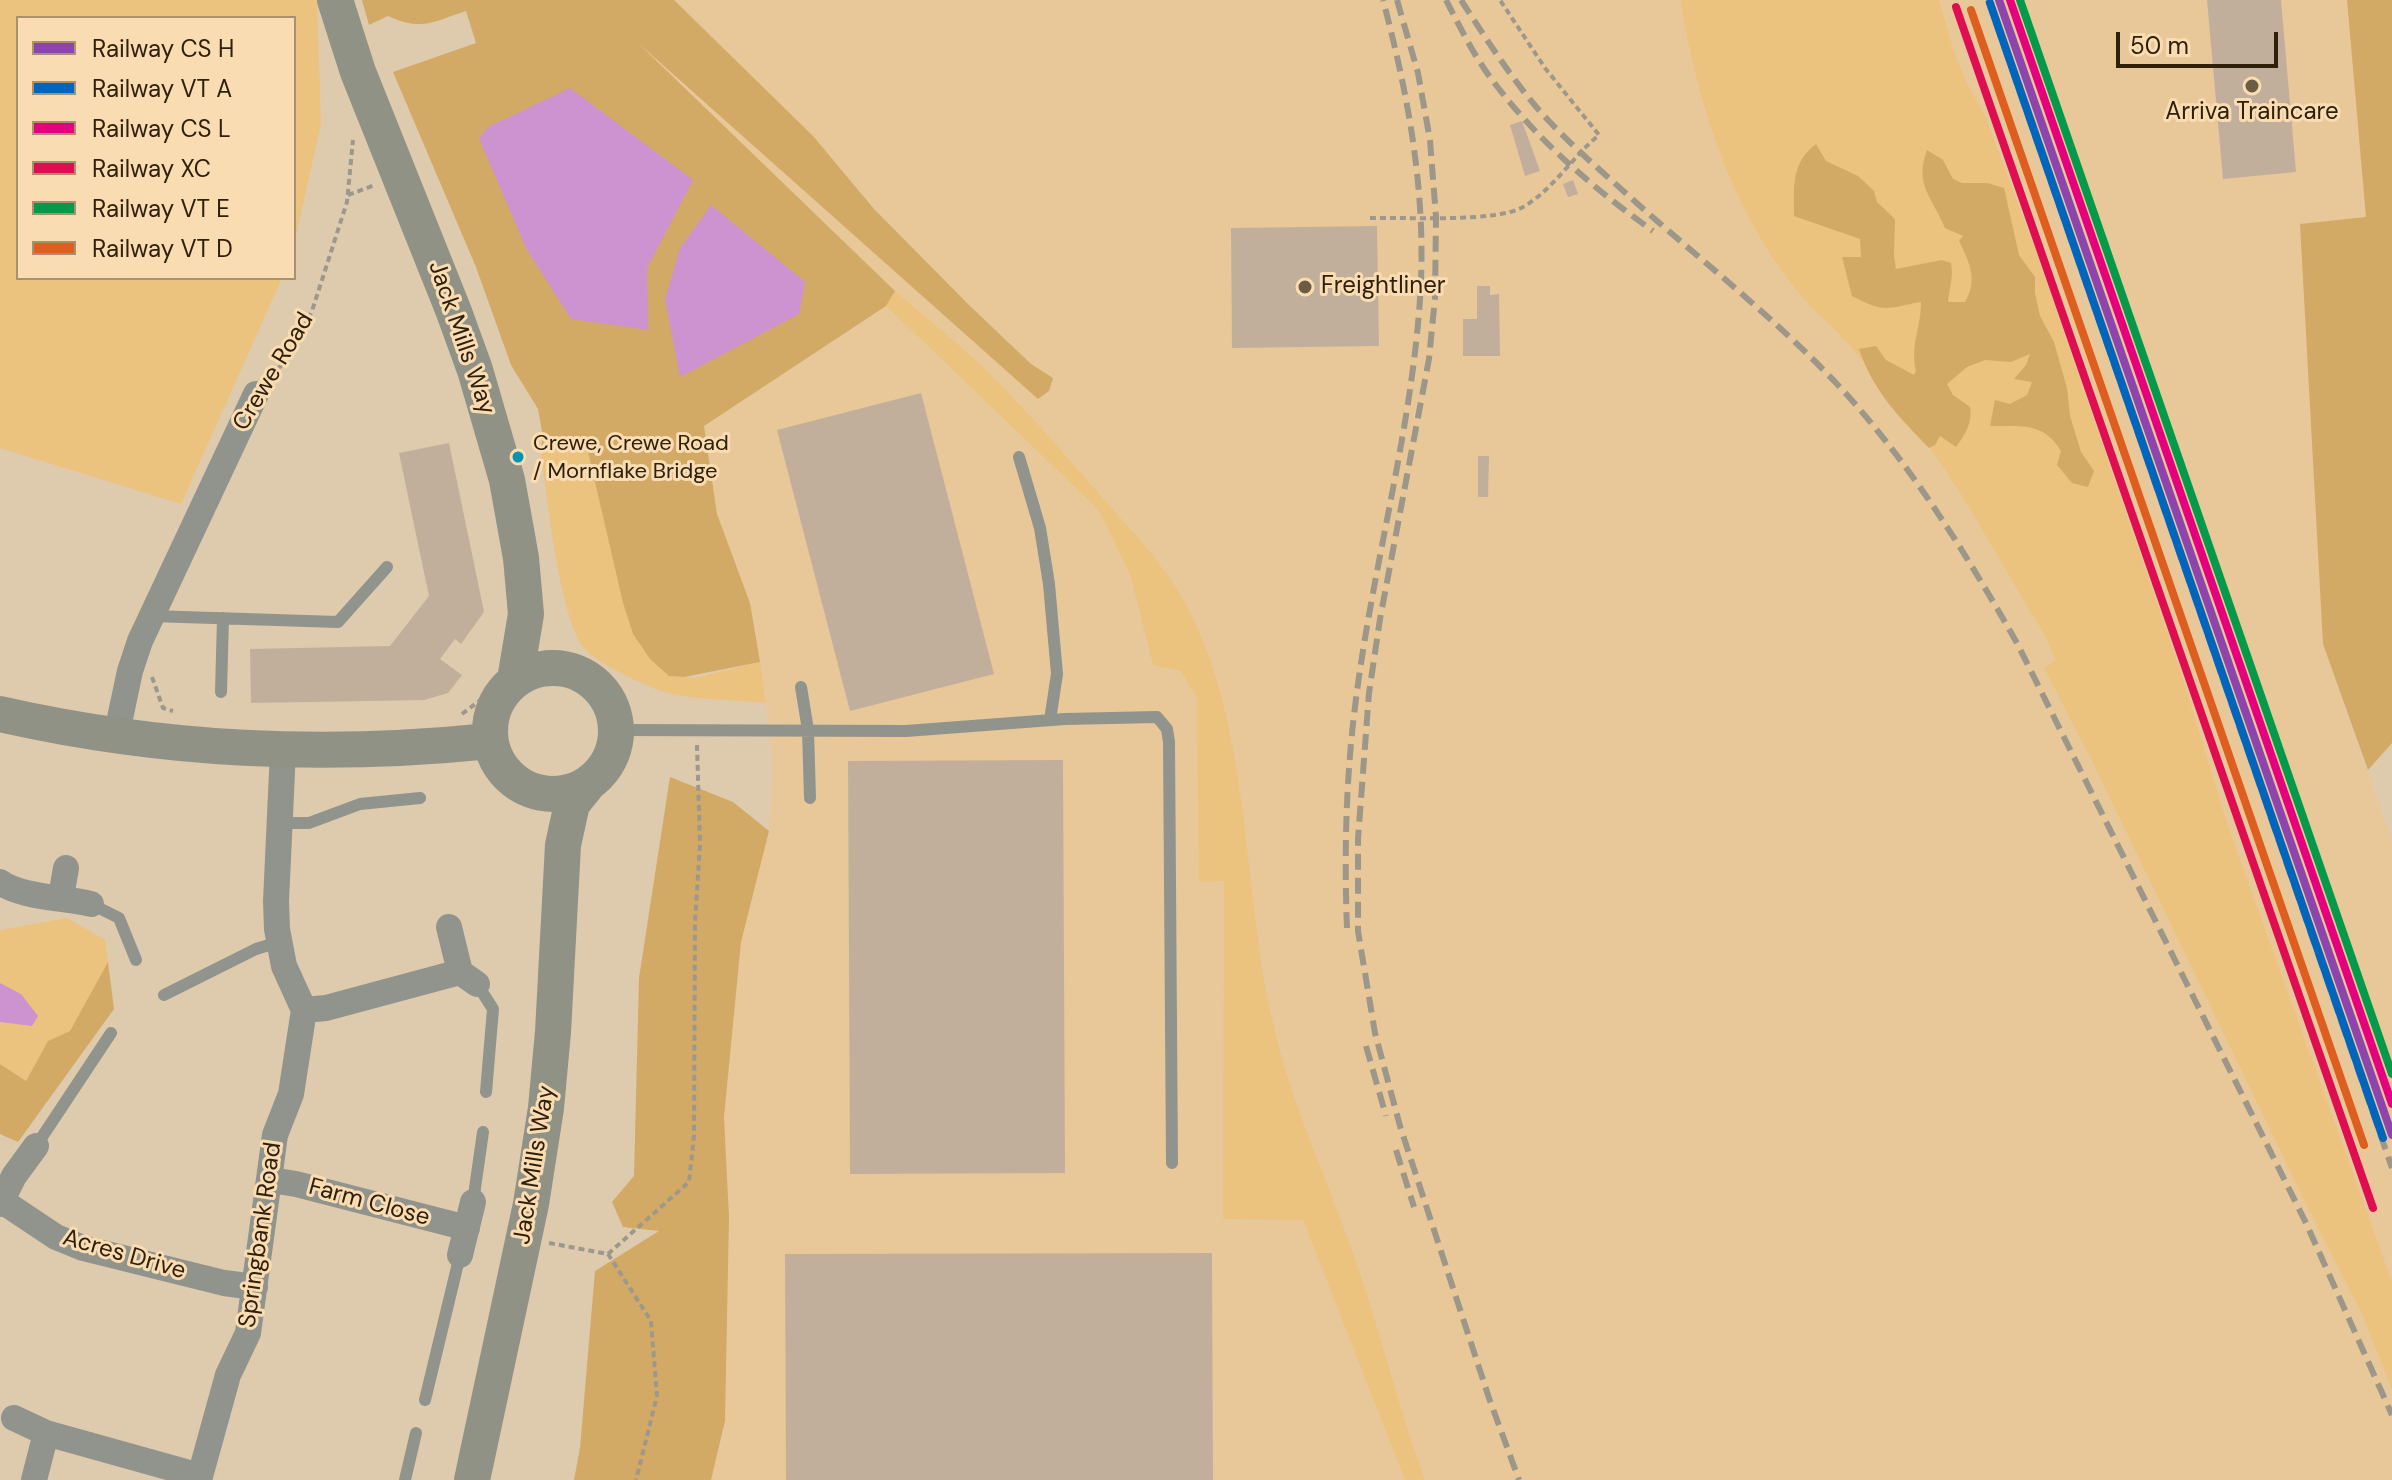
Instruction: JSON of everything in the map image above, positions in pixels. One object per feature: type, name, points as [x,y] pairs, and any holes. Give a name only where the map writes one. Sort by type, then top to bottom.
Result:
[{"type":"main road","name":"Jack Mills Way","points":[[335,0],[358,72],[440,273],[475,370],[507,480],[521,558],[526,614],[537,637],[561,668]]},
{"type":"main road","name":"Jack Mills Way","points":[[502,682],[526,614]]},
{"type":"main road","points":[[561,668],[583,674],[601,689],[613,708],[617,730],[614,751],[604,769],[589,783],[567,793],[543,794],[524,788],[508,776],[496,760],[490,741],[490,718],[502,682],[537,669],[561,668]]},
{"type":"main road","points":[[0,714],[116,737],[197,747],[283,751],[425,748],[490,741]]},
{"type":"main road","name":"Jack Mills Way","points":[[472,1480],[524,1239],[546,1108],[563,845],[572,804],[589,783]]},
{"type":"main road","name":"Jack Mills Way","points":[[543,794],[563,845]]},
{"type":"street","name":"Crewe Road","points":[[116,737],[130,671],[151,616],[256,394]]},
{"type":"street","points":[[283,751],[276,901],[279,942],[284,966],[304,1010],[469,978],[449,927]]},
{"type":"street","points":[[61,897],[66,868]]},
{"type":"street","points":[[0,882],[25,892],[91,904]]},
{"type":"street","name":"Springbank Road","points":[[199,1478],[228,1375],[248,1333],[275,1135],[291,1094],[304,1010]]},
{"type":"street","points":[[1,1203],[7,1171],[36,1146]]},
{"type":"street","name":"Farm Close","points":[[271,1180],[467,1228]]},
{"type":"street","points":[[460,1255],[473,1202]]},
{"type":"street","name":"Acres Drive","points":[[1,1203],[56,1237],[83,1248],[224,1283],[255,1287]]},
{"type":"street","points":[[14,1418],[46,1433],[199,1478]]},
{"type":"street","points":[[34,1480],[46,1433]]},
{"type":"lane","points":[[1019,457],[1040,528],[1049,584],[1057,674],[1050,720]]},
{"type":"lane","points":[[151,616],[338,622],[387,567]]},
{"type":"lane","points":[[221,692],[223,618]]},
{"type":"lane","points":[[801,687],[808,730],[810,798]]},
{"type":"lane","points":[[617,730],[906,731],[1050,720],[1157,717],[1167,729],[1170,758],[1172,1163]]},
{"type":"lane","points":[[281,823],[309,823],[360,804],[420,798]]},
{"type":"lane","points":[[91,904],[119,918],[136,960]]},
{"type":"lane","points":[[164,995],[256,949],[279,942]]},
{"type":"lane","points":[[469,978],[493,1009],[486,1092]]},
{"type":"lane","points":[[36,1146],[111,1033]]},
{"type":"lane","points":[[473,1202],[483,1132]]},
{"type":"lane","points":[[425,1400],[460,1255]]},
{"type":"lane","points":[[405,1480],[416,1433]]},
{"type":"path","points":[[1370,218],[1484,218],[1523,208],[1571,166],[1599,135],[1545,68],[1500,0]]},
{"type":"path","name":"Crewe Road","points":[[256,394],[291,354],[312,311],[348,195],[354,132],[360,145]]},
{"type":"path","points":[[348,195],[379,183]]},
{"type":"path","points":[[150,671],[163,708],[175,712]]},
{"type":"path","points":[[458,717],[502,682]]},
{"type":"path","points":[[608,1254],[689,1182],[694,1136],[695,922],[700,844],[697,730]]},
{"type":"path","points":[[524,1239],[608,1254],[651,1321],[657,1396],[636,1480]]},
{"type":"shaded area","points":[[0,0],[317,0],[321,123],[296,236],[296,16],[16,16],[16,280],[281,280],[181,504],[0,448]]},
{"type":"shaded area","points":[[362,0],[674,0],[813,136],[874,209],[969,305],[1031,364],[1053,378],[1049,391],[1038,399],[637,42],[895,291],[886,306],[704,426],[717,514],[750,603],[760,662],[684,677],[669,676],[650,659],[633,634],[585,439],[541,447],[543,437],[538,409],[511,365],[476,267],[393,72],[476,43],[466,11],[428,23],[410,23],[388,16],[369,25]]},
{"type":"shaded area","points":[[593,0],[2380,0],[2392,125],[2323,645],[2392,842],[2392,1480],[1425,1480],[1405,1426],[1348,1236],[1315,1157],[1273,1025],[1214,671],[1189,611],[1154,556],[994,378],[895,291]]},
{"type":"shaded area","points":[[1680,0],[1939,0],[1953,48],[1985,116],[2040,263],[2182,676],[2227,823],[2392,1282],[2392,1389],[2362,1314],[2044,668],[2056,660],[2045,635],[1937,458],[1861,358],[1793,286],[1751,221],[1706,113]]},
{"type":"shaded area","points":[[2347,0],[2392,0],[2392,743],[2368,770],[2323,644],[2300,224],[2366,217]]},
{"type":"shaded area","points":[[570,88],[693,180],[647,268],[648,330],[571,319],[526,248],[479,138],[488,127]]},
{"type":"shaded area","points":[[1816,144],[1826,161],[1858,176],[1874,191],[1877,202],[1895,219],[1896,269],[1942,260],[1951,263],[1948,302],[1965,302],[1972,279],[1959,241],[1963,236],[1945,228],[1926,190],[1922,173],[1927,150],[1943,160],[1953,179],[2004,188],[2019,255],[2035,277],[2040,316],[2054,342],[2081,452],[2094,471],[2088,487],[2072,483],[2057,465],[2061,451],[2054,441],[2039,430],[2021,426],[1990,426],[1995,400],[2010,404],[2027,395],[2032,382],[2014,379],[2026,365],[2030,354],[2011,362],[1985,360],[1967,367],[1947,384],[1953,395],[1970,407],[1968,428],[1956,447],[1940,436],[1929,448],[1888,403],[1859,349],[1876,346],[1886,360],[1914,375],[1921,302],[1886,308],[1852,296],[1842,257],[1861,257],[1860,239],[1794,216],[1794,185],[1798,167]]},
{"type":"shaded area","points":[[711,205],[805,282],[799,314],[680,377],[665,299],[680,248]]},
{"type":"shaded area","points":[[895,291],[972,357],[1023,408],[1149,551],[1190,612],[1210,660],[1225,710],[1243,816],[1264,976],[1281,1054],[1358,1266],[1425,1480],[1405,1480],[1303,1220],[1223,1219],[1224,881],[1199,882],[1197,698],[1181,671],[1153,665],[1130,574],[1098,509],[886,306]]},
{"type":"shaded area","points":[[886,306],[1098,509],[1130,574],[1152,665],[1181,671],[1197,698],[1199,881],[1224,880],[1223,1219],[1303,1220],[1405,1480],[711,1480],[725,1421],[729,1217],[724,1117],[741,942],[769,831],[773,769],[764,685],[750,603],[717,514],[704,426]]},
{"type":"shaded area","points":[[585,438],[633,634],[669,676],[694,678],[760,662],[766,703],[668,693],[625,675],[586,650],[577,636],[561,585],[541,447]]},
{"type":"shaded area","points":[[670,777],[733,802],[769,831],[741,942],[724,1117],[729,1217],[725,1421],[711,1480],[574,1480],[580,1448],[595,1271],[659,1231],[623,1227],[612,1202],[634,1176],[639,978]]},
{"type":"shaded area","points":[[67,918],[105,940],[108,962],[70,1031],[48,1041],[26,1081],[0,1064],[0,930]]},
{"type":"shaded area","points":[[108,962],[114,1009],[18,1142],[0,1134],[0,1064],[26,1081],[48,1041],[70,1031]]},
{"type":"shaded area","points":[[0,983],[21,994],[38,1016],[32,1026],[0,1022]]},
{"type":"building","name":"Arriva Traincare","points":[[2207,0],[2281,0],[2296,172],[2223,179]]},
{"type":"building","points":[[1522,121],[1540,171],[1525,176],[1510,125]]},
{"type":"building","points":[[1573,180],[1578,194],[1568,197],[1563,184]]},
{"type":"building","name":"Freightliner","points":[[1377,226],[1379,346],[1232,348],[1231,228]]},
{"type":"building","points":[[1477,286],[1490,286],[1490,295],[1499,294],[1500,356],[1463,356],[1463,319],[1477,319]]},
{"type":"building","points":[[921,393],[994,674],[850,711],[777,430]]},
{"type":"building","points":[[449,443],[484,612],[461,644],[455,639],[440,659],[462,675],[448,693],[424,700],[251,703],[250,649],[390,646],[429,596],[399,453]]},
{"type":"building","points":[[1478,456],[1489,456],[1488,497],[1478,497]]},
{"type":"building","points":[[1063,760],[1065,1173],[850,1174],[848,761]]},
{"type":"building","points":[[1212,1253],[1213,1480],[786,1480],[785,1254]]},
{"type":"railway","points":[[1347,928],[1347,813],[1353,727],[1363,649],[1409,399],[1420,299],[1421,223],[1414,148],[1401,74],[1383,0]]},
{"type":"railway","points":[[1397,0],[1418,73],[1430,140],[1436,217],[1435,298],[1429,359],[1369,693],[1358,839],[1358,931],[1375,1033],[1400,1126],[1519,1480]]},
{"type":"railway","points":[[1446,0],[1480,62],[1521,116],[1562,158],[1653,231]]},
{"type":"railway","points":[[1461,0],[1507,69],[1549,121],[1813,359],[1888,444],[1934,508],[2017,643],[2306,1223],[2392,1415]]},
{"type":"railway","points":[[1988,0],[2392,1168]]},
{"type":"railway","points":[[1366,1046],[1386,1116]]},
{"type":"railway","points":[[1396,1150],[1414,1207]]},
{"type":"transit line","points":[[1999,0],[2392,1135]]},
{"type":"transit line","points":[[2010,0],[2392,1104]]},
{"type":"transit line","points":[[2020,0],[2392,1074]]},
{"type":"transit line","points":[[1990,3],[2383,1138]]},
{"type":"transit line","points":[[1971,10],[2364,1145]]},
{"type":"rail line","name":"XC","points":[[1956,7],[2373,1208]]},
{"type":"place","name":"Arriva Traincare","points":[[2252,86]]},
{"type":"place","name":"Freightliner","points":[[1305,287]]},
{"type":"place","name":"Crewe, Crewe Road / Mornflake Bridge","points":[[518,457]]}]
